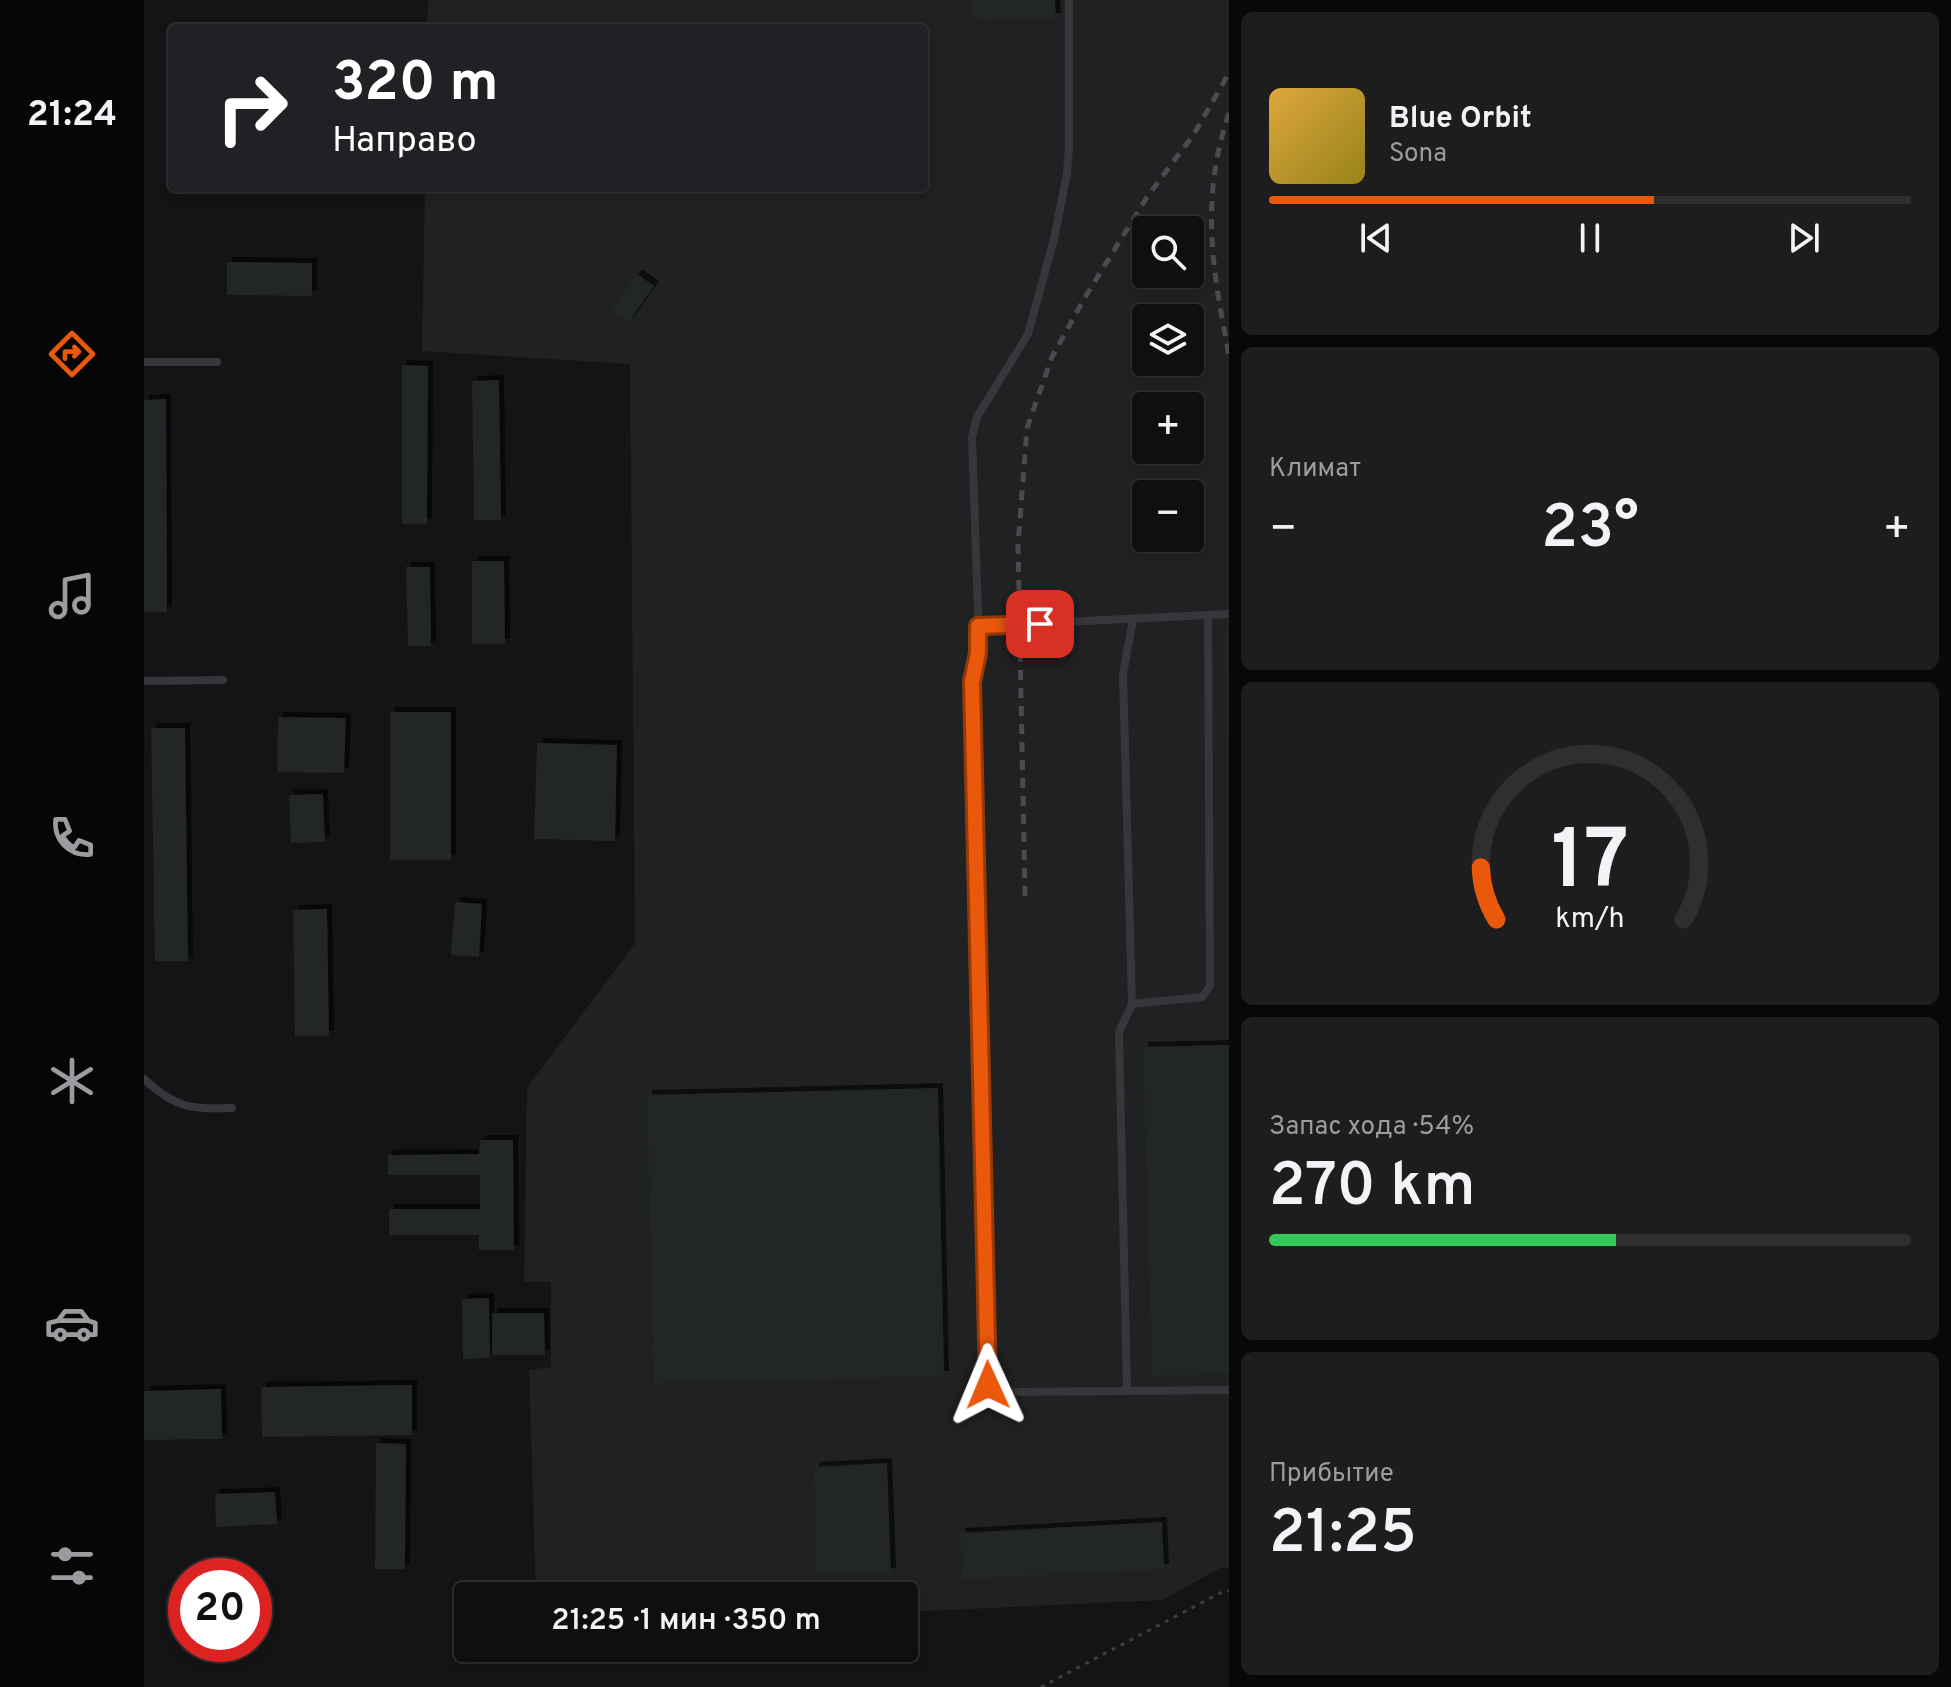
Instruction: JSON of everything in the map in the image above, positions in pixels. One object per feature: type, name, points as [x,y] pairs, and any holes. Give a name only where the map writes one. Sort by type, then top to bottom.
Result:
[{"type":"lane","points":[[1069,0],[1067,173],[1054,239],[1028,334],[977,417],[972,437],[978,653],[971,692],[988,1385],[1003,1392],[1229,1390]]},
{"type":"lane","points":[[144,362],[217,362]]},
{"type":"lane","points":[[978,626],[1229,614]]},
{"type":"lane","points":[[1132,1004],[1202,997],[1210,986],[1208,617]]},
{"type":"lane","points":[[1127,1391],[1119,1032],[1132,1004],[1123,674],[1133,619]]},
{"type":"lane","points":[[144,681],[223,680]]},
{"type":"lane","points":[[144,1079],[161,1095],[183,1107],[232,1108]]},
{"type":"path","points":[[1041,1687],[1229,1591]]},
{"type":"shaded area","points":[[428,0],[1229,0],[1229,1568],[1220,1568],[1163,1600],[918,1611],[918,1582],[536,1582],[529,1370],[551,1367],[551,1282],[524,1282],[527,1087],[635,943],[630,364],[422,351],[425,192],[928,192],[928,24],[427,24]]},
{"type":"building","points":[[971,0],[1055,0],[1056,18],[972,19]]},
{"type":"building","points":[[227,262],[312,263],[312,296],[227,295]]},
{"type":"building","points":[[637,274],[654,286],[628,323],[611,311]]},
{"type":"building","points":[[402,365],[428,366],[427,524],[402,524]]},
{"type":"building","points":[[499,380],[501,520],[474,520],[472,381]]},
{"type":"building","points":[[166,399],[167,612],[144,612],[144,400]]},
{"type":"building","points":[[472,561],[504,561],[505,644],[472,644]]},
{"type":"building","points":[[406,567],[430,567],[431,646],[408,646]]},
{"type":"building","points":[[1229,632],[1229,734],[1226,734],[1224,633]]},
{"type":"building","points":[[390,712],[451,712],[451,860],[390,860]]},
{"type":"building","points":[[278,717],[346,718],[344,773],[277,772]]},
{"type":"building","points":[[151,728],[185,728],[188,961],[155,961]]},
{"type":"building","points":[[537,743],[617,745],[615,841],[534,839]]},
{"type":"building","points":[[323,794],[325,842],[291,843],[289,795]]},
{"type":"building","points":[[455,902],[482,904],[479,957],[451,955]]},
{"type":"building","points":[[327,909],[329,1036],[295,1036],[293,910]]},
{"type":"building","points":[[1229,1045],[1229,1374],[1152,1376],[1143,1047]]},
{"type":"building","points":[[938,1088],[944,1376],[654,1383],[647,1095]]},
{"type":"building","points":[[480,1140],[513,1140],[514,1250],[479,1250],[479,1235],[389,1235],[389,1209],[480,1209],[480,1175],[388,1175],[388,1155],[479,1154]]},
{"type":"building","points":[[489,1298],[490,1358],[463,1359],[462,1299]]},
{"type":"building","points":[[492,1313],[544,1313],[545,1355],[492,1355]]},
{"type":"building","points":[[412,1385],[412,1435],[262,1437],[261,1387]]},
{"type":"building","points":[[221,1389],[222,1439],[144,1440],[144,1391]]},
{"type":"building","points":[[376,1443],[406,1444],[405,1569],[375,1569]]},
{"type":"building","points":[[887,1463],[891,1573],[816,1574],[814,1467]]},
{"type":"building","points":[[275,1492],[277,1524],[216,1527],[215,1494]]},
{"type":"building","points":[[1162,1522],[1164,1569],[962,1579],[960,1533]]},
{"type":"railway","points":[[1025,896],[1018,545],[1027,428],[1052,357],[1084,299],[1147,197],[1194,134],[1229,73]]},
{"type":"railway","points":[[1229,113],[1214,175],[1212,204],[1214,263],[1229,355]]},
{"type":"route","points":[[988,1385],[971,692],[978,653],[978,626],[1040,624]]}]
